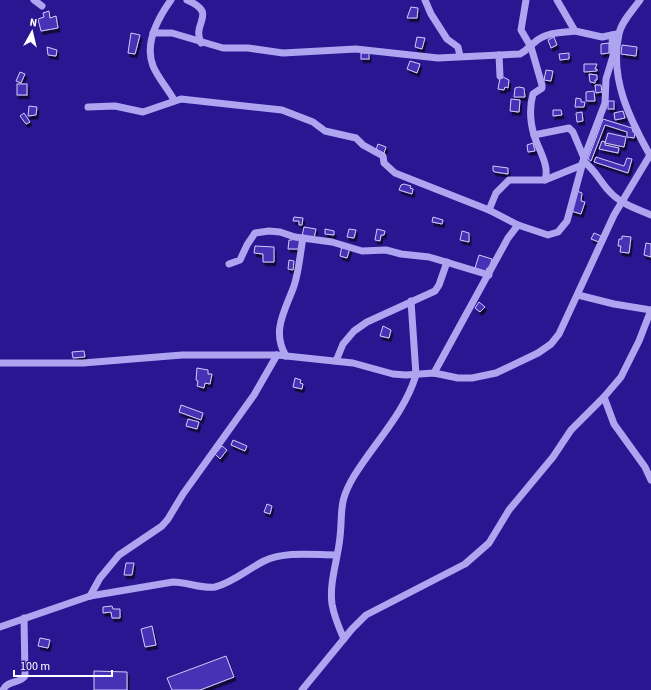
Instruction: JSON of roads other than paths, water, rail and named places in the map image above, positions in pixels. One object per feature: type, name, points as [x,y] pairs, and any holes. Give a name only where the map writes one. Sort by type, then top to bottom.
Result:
[{"type":"street","points":[[34,0],[42,6]]},
{"type":"street","points":[[171,0],[159,16],[153,33],[151,45],[152,64],[174,100]]},
{"type":"street","points":[[187,0],[195,4],[203,11],[204,15],[198,32],[201,43]]},
{"type":"street","points":[[425,0],[431,14],[447,39],[458,48],[460,56]]},
{"type":"street","points":[[526,0],[521,30],[531,47],[542,85],[542,88],[533,94],[530,120],[547,169],[545,180]]},
{"type":"street","points":[[558,0],[575,31]]},
{"type":"street","points":[[88,107],[115,106],[143,112],[174,100],[192,99],[222,102],[253,108],[282,110],[313,122],[325,131],[356,138],[363,145],[383,156],[384,163],[395,173],[489,210],[518,225],[548,234],[558,232],[567,221],[583,161],[606,103],[606,78],[613,56],[616,34],[640,0]]},
{"type":"street","points":[[153,33],[172,33],[201,43],[224,48],[248,48],[283,53],[356,49],[438,58],[520,54],[531,47],[534,42],[547,35],[575,31],[602,37],[616,34]]},
{"type":"street","points":[[0,363],[83,363],[182,354],[277,355],[336,361],[367,366],[393,374],[416,375],[434,373],[458,378],[486,377],[538,354],[552,344],[559,334],[622,202],[650,156],[624,104],[620,91],[616,34]]},
{"type":"street","points":[[499,55],[500,76]]},
{"type":"street","points":[[534,135],[569,128],[573,132],[583,161],[592,167],[610,193],[622,202],[651,215]]},
{"type":"street","points":[[489,210],[496,193],[509,180],[545,180],[583,161]]},
{"type":"street","points":[[434,373],[508,238],[518,225]]},
{"type":"street","points":[[229,264],[240,260],[250,240],[255,234],[260,232],[280,232],[303,238],[332,242],[362,251],[386,250],[401,254],[429,257],[489,275]]},
{"type":"street","points":[[286,356],[279,342],[279,334],[297,271],[303,238]]},
{"type":"street","points":[[336,361],[343,344],[354,331],[367,322],[411,301],[435,292],[442,279],[447,262]]},
{"type":"street","points":[[302,690],[366,615],[404,594],[454,570],[479,553],[489,543],[509,510],[543,471],[572,430],[604,398],[621,377],[629,363],[651,310],[614,304],[578,295]]},
{"type":"street","points":[[344,639],[335,619],[332,603],[336,555],[340,538],[342,502],[346,492],[363,463],[393,422],[409,393],[416,375],[411,301]]},
{"type":"street","points":[[90,596],[100,578],[119,555],[162,526],[168,519],[183,494],[254,395],[277,355]]},
{"type":"street","points":[[604,398],[614,424],[645,467],[651,480]]},
{"type":"street","points":[[0,627],[90,596],[173,582],[185,582],[206,587],[217,586],[274,557],[282,555],[336,555]]},
{"type":"street","points":[[3,690],[8,684],[20,681],[25,676],[24,618]]}]
